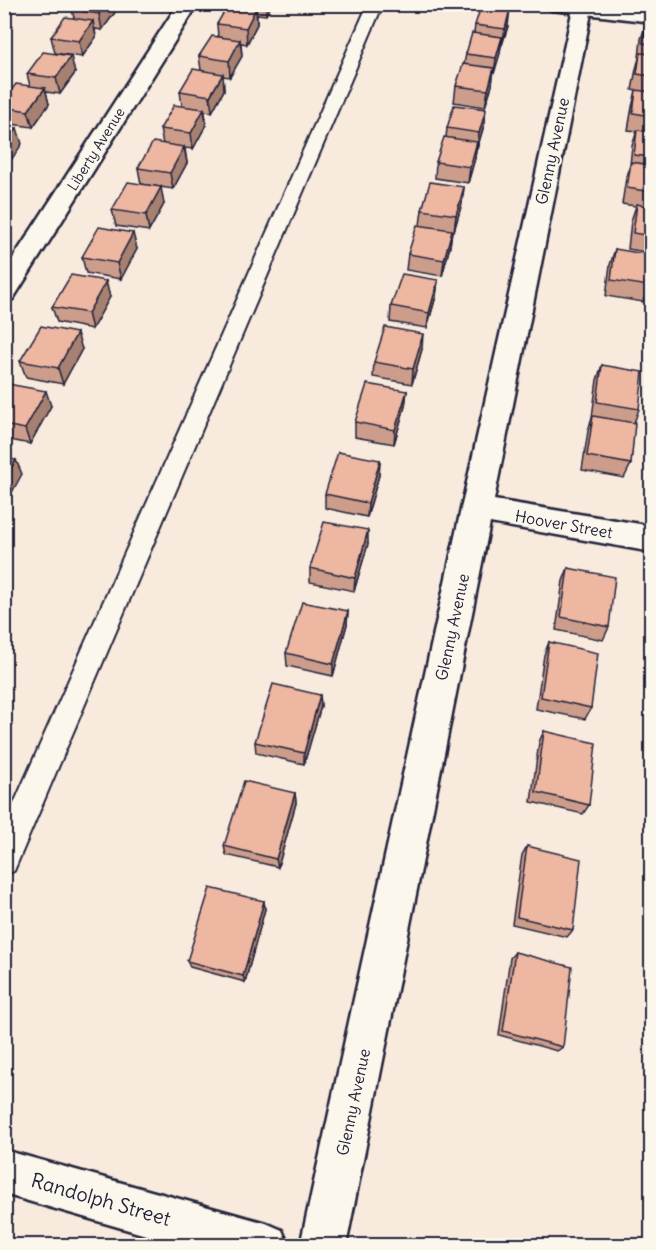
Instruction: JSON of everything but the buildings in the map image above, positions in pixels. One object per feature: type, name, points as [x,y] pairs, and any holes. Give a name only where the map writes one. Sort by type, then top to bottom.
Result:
[{"type":"street","name":"Liberty Avenue","points":[[4,292],[188,4]]},
{"type":"street","points":[[552,4],[651,16]]},
{"type":"street","name":"Glenny Avenue","points":[[323,1245],[582,8]]},
{"type":"street","name":"Hoover Street","points":[[476,509],[651,540]]},
{"type":"street","name":"Randolph Street","points":[[4,1172],[266,1245]]},
{"type":"lane","points":[[4,861],[376,4]]}]
